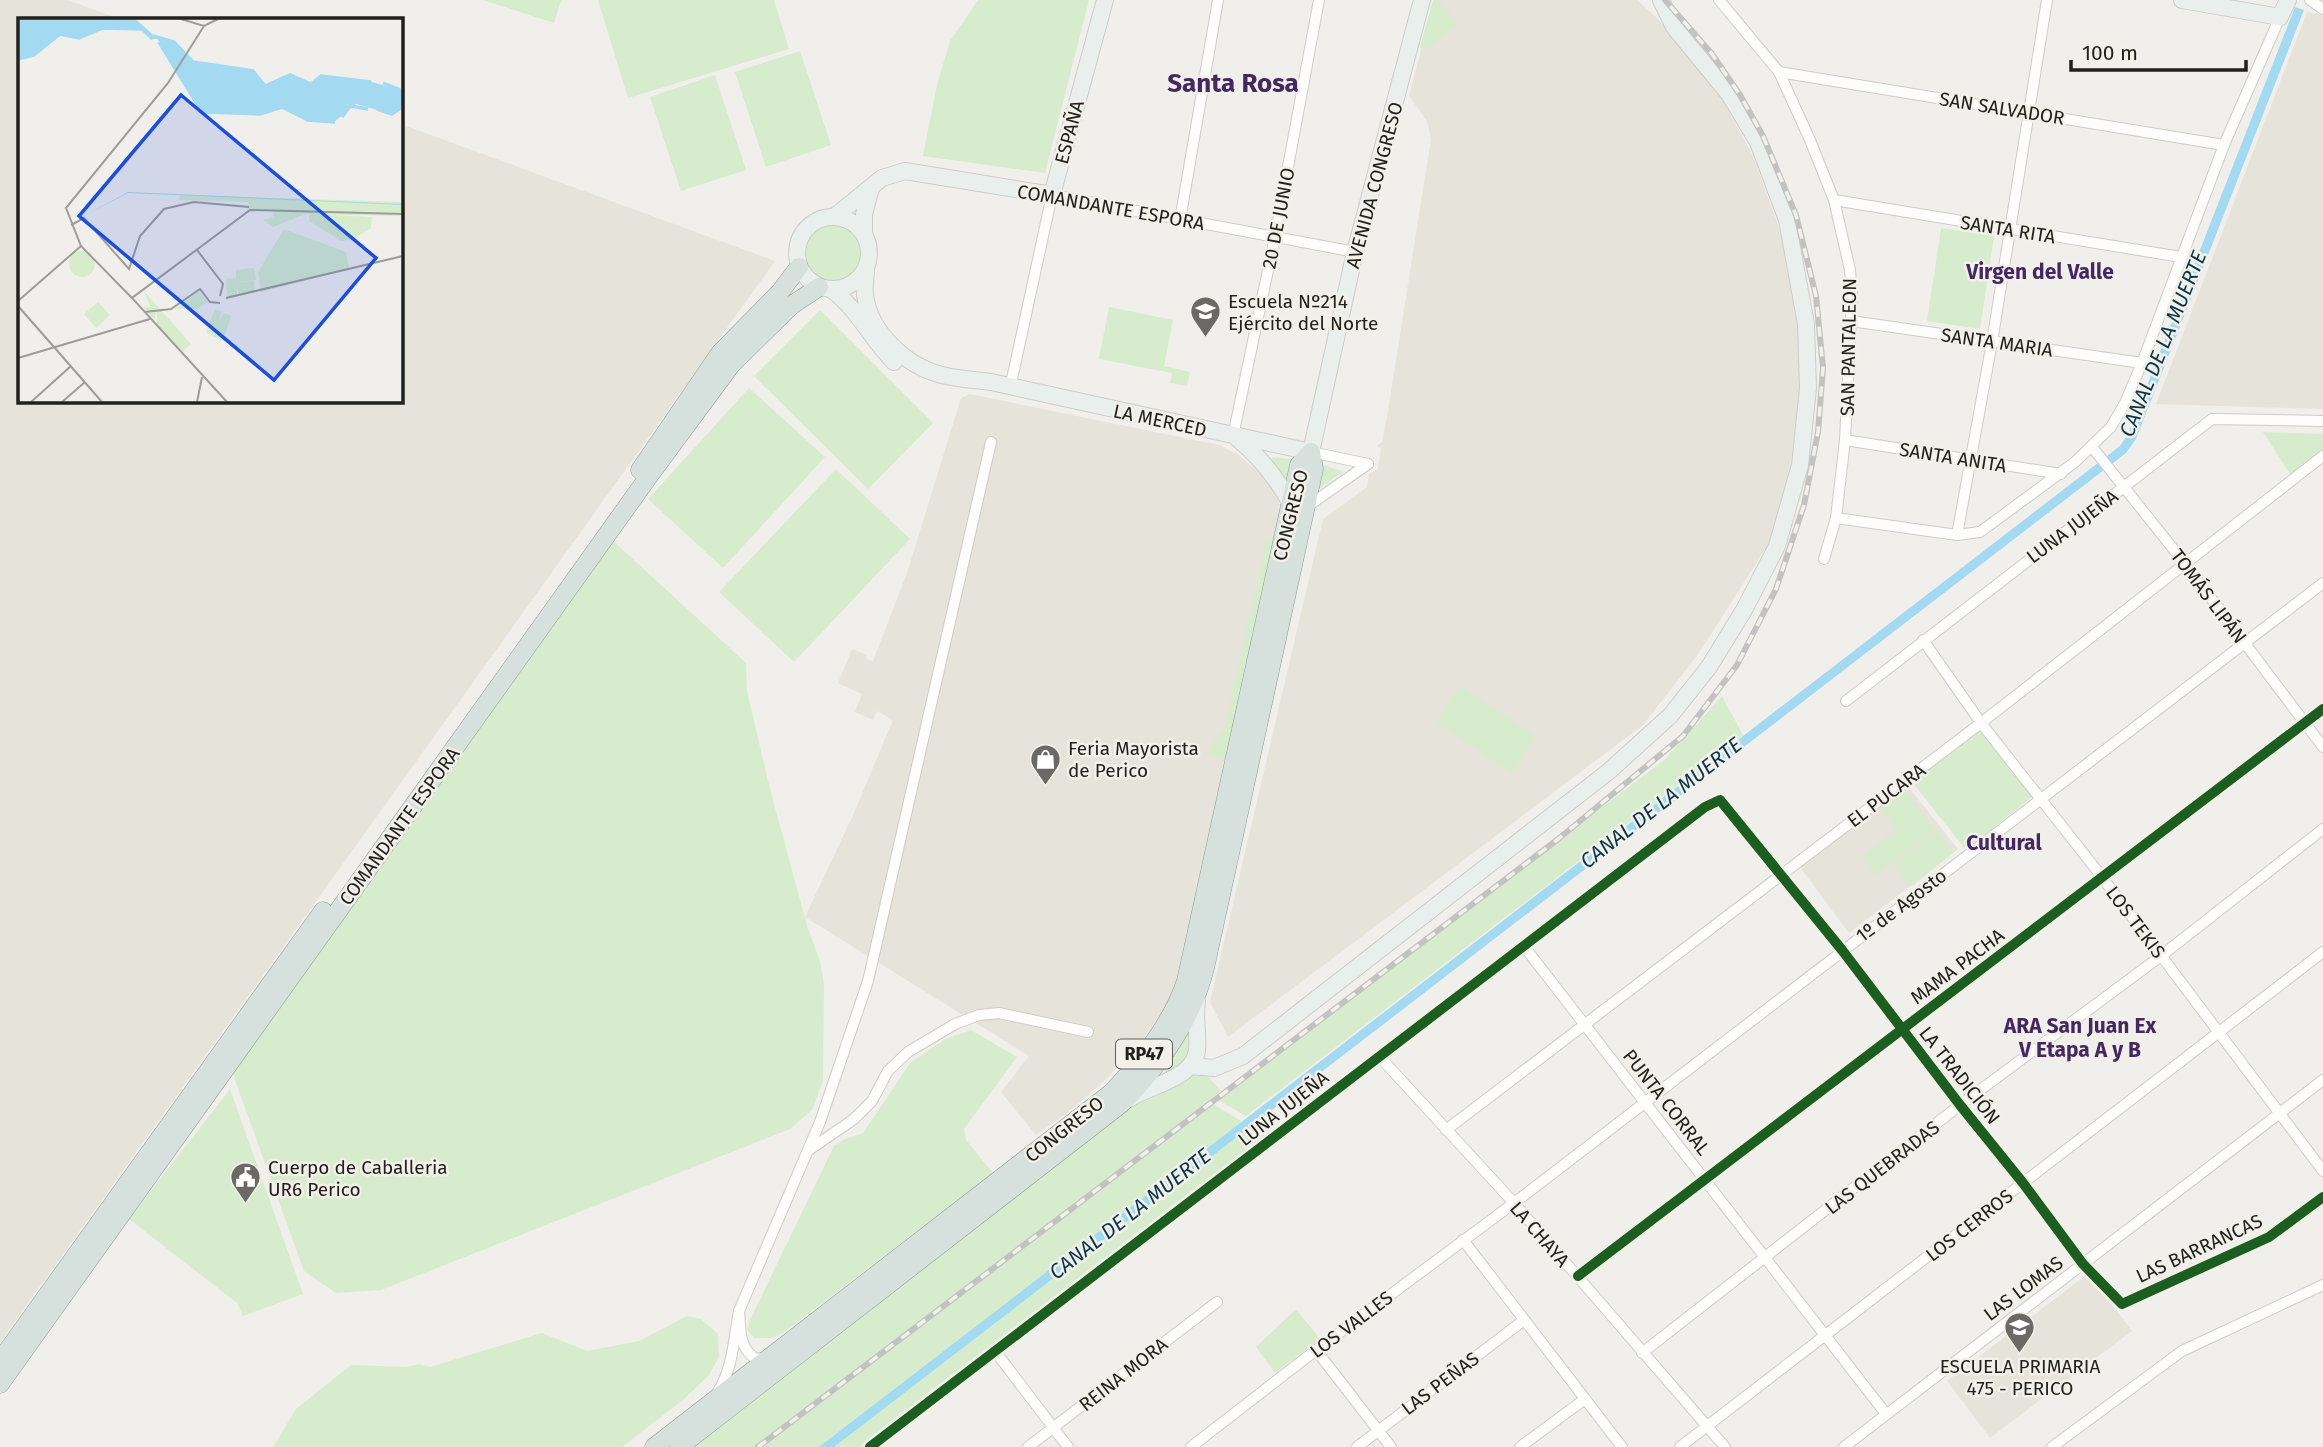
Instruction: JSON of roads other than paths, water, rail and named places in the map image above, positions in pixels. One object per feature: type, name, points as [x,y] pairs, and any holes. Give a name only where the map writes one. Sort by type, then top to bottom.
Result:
[{"type":"main road","name":"COMANDANTE ESPORA","points":[[0,1361],[624,493],[720,354],[780,292],[799,267]]},
{"type":"main road","name":"COMANDANTE ESPORA","points":[[0,1384],[731,365],[792,305],[826,288]]},
{"type":"main road","name":"CONGRESO","points":[[679,1447],[1121,1104],[1166,1051],[1198,992],[1298,506],[1300,466],[1311,452]]},
{"type":"main road","name":"CONGRESO","points":[[654,1447],[1111,1093],[1133,1070],[1158,1034],[1186,981],[1298,506]]},
{"type":"street","name":"ESPAÑA","points":[[1010,388],[1052,195],[1105,0]]},
{"type":"street","points":[[1180,220],[1218,0]]},
{"type":"street","name":"20 DE JUNIO","points":[[1233,436],[1275,237],[1319,0]]},
{"type":"street","name":"AVENIDA CONGRESO","points":[[1311,452],[1355,252],[1422,0]]},
{"type":"street","points":[[1191,1066],[1214,1068],[1243,1056],[1608,772],[1670,716],[1709,667],[1744,610],[1777,546],[1800,465],[1808,388],[1806,324],[1787,220],[1758,142],[1729,94],[1674,27],[1661,0]]},
{"type":"street","name":"SAN PANTALEON","points":[[1718,0],[1779,72],[1834,201],[1850,270],[1851,321],[1845,440],[1836,518],[1824,559]]},
{"type":"street","points":[[1957,535],[1992,342],[2047,0]]},
{"type":"street","points":[[2182,0],[2280,17]]},
{"type":"street","points":[[1836,518],[1957,535],[1980,532],[2096,451],[2125,403],[2224,145],[2288,0]]},
{"type":"street","points":[[2310,0],[2323,9]]},
{"type":"street","name":"SAN SALVADOR","points":[[1779,72],[2224,145]]},
{"type":"street","name":"COMANDANTE ESPORA","points":[[834,217],[882,178],[905,171],[1052,195],[1355,252]]},
{"type":"street","points":[[871,188],[864,214],[864,233],[869,256],[866,268],[866,298],[874,320],[895,349],[909,361],[942,375],[1010,388]]},
{"type":"street","name":"SANTA RITA","points":[[1834,201],[2181,257]]},
{"type":"street","points":[[864,233],[845,219],[834,217],[820,220],[799,239],[796,253],[799,267],[807,279],[826,288],[852,307],[874,341],[896,364],[910,373],[943,384],[989,390],[1010,388]]},
{"type":"street","points":[[826,288],[846,287],[858,279],[866,268]]},
{"type":"street","name":"SANTA MARIA","points":[[1851,321],[2142,363]]},
{"type":"street","name":"LA MERCED","points":[[1010,388],[1311,452]]},
{"type":"street","name":"LUNA JUJEÑA","points":[[1846,701],[2212,419],[2323,421]]},
{"type":"street","points":[[1233,436],[1256,454],[1298,506],[1368,464],[1311,452]]},
{"type":"street","name":"SANTA ANITA","points":[[1845,440],[2061,474]]},
{"type":"street","points":[[708,1405],[723,1384],[739,1311],[820,1122],[868,981],[991,442]]},
{"type":"street","name":"TOMÁS LIPÁN","points":[[2096,451],[2323,747]]},
{"type":"street","name":"EL PUCARA","points":[[1447,1130],[1981,723],[2323,456]]},
{"type":"street","name":"1º de Agosto","points":[[1514,1203],[2323,583]]},
{"type":"street","name":"LOS TEKIS","points":[[1923,640],[1981,723],[2102,877],[2323,1171]]},
{"type":"street","name":"MAMA PACHA","points":[[1578,1276],[2323,709]]},
{"type":"street","name":"LUNA JUJEÑA","points":[[870,1447],[1523,945],[1705,807],[1720,800]]},
{"type":"street","name":"LA TRADICIÓN","points":[[1720,800],[1842,950],[2023,1183],[2082,1264],[2122,1304]]},
{"type":"street","name":"LAS QUEBRADAS","points":[[1642,1353],[1960,1105],[2161,956],[2323,829]]},
{"type":"street","name":"PUNTA CORRAL","points":[[1523,945],[1886,1414]]},
{"type":"street","name":"LOS CERROS","points":[[1680,1447],[2323,952]]},
{"type":"street","points":[[1121,1104],[1139,1092],[1183,1073],[1194,1062],[1198,1046],[1195,1026],[1198,992]]},
{"type":"street","points":[[807,1152],[854,1119],[872,1101],[888,1071],[908,1052],[956,1024],[979,1015],[999,1013],[1088,1032]]},
{"type":"street","name":"LA CHAYA","points":[[1379,1056],[1514,1203],[1725,1447]]},
{"type":"street","name":"LAS LOMAS","points":[[1844,1447],[2323,1080]]},
{"type":"street","name":"LAS BARRANCAS","points":[[2122,1304],[2269,1237],[2323,1197]]},
{"type":"street","name":"LOS VALLES","points":[[1191,1447],[1514,1203]]},
{"type":"street","points":[[1463,1240],[1622,1447]]},
{"type":"street","points":[[2052,1447],[2182,1351],[2323,1285]]},
{"type":"street","name":"REINA MORA","points":[[1028,1447],[1217,1302]]},
{"type":"street","points":[[739,1311],[742,1345],[747,1353],[756,1359],[771,1357]]},
{"type":"street","name":"LAS PEÑAS","points":[[1357,1447],[1524,1320]]},
{"type":"street","points":[[1316,1350],[1391,1447]]},
{"type":"street","points":[[995,1352],[1068,1447]]},
{"type":"street","points":[[1520,1447],[1585,1399]]},
{"type":"water","name":"CANAL DE LA MUERTE","points":[[2295,7],[2304,10],[2136,439],[2126,453],[834,1447],[819,1447],[2120,446],[2128,434]]},
{"type":"railway","points":[[758,1447],[1557,840],[1683,736],[1737,665],[1776,589],[1804,505],[1818,432],[1823,368],[1816,296],[1796,215],[1763,136],[1740,95],[1712,54],[1665,0]]},
{"type":"place","name":"Escuela Nº214 Ejército del Norte","points":[[1205,339]]},
{"type":"place","name":"Feria Mayorista de Perico","points":[[1045,786]]},
{"type":"place","name":"Cuerpo de Caballeria UR6 Perico","points":[[245,1205]]},
{"type":"place","name":"ESCUELA PRIMARIA 475 - PERICO","points":[[2020,1354]]},
{"type":"district","name":"Santa Rosa","points":[[1233,83]]},
{"type":"district","name":"Virgen del Valle","points":[[2040,272]]},
{"type":"district","name":"Cultural","points":[[2004,843]]},
{"type":"district","name":"ARA San Juan Ex V Etapa A y B","points":[[2080,1038]]}]
